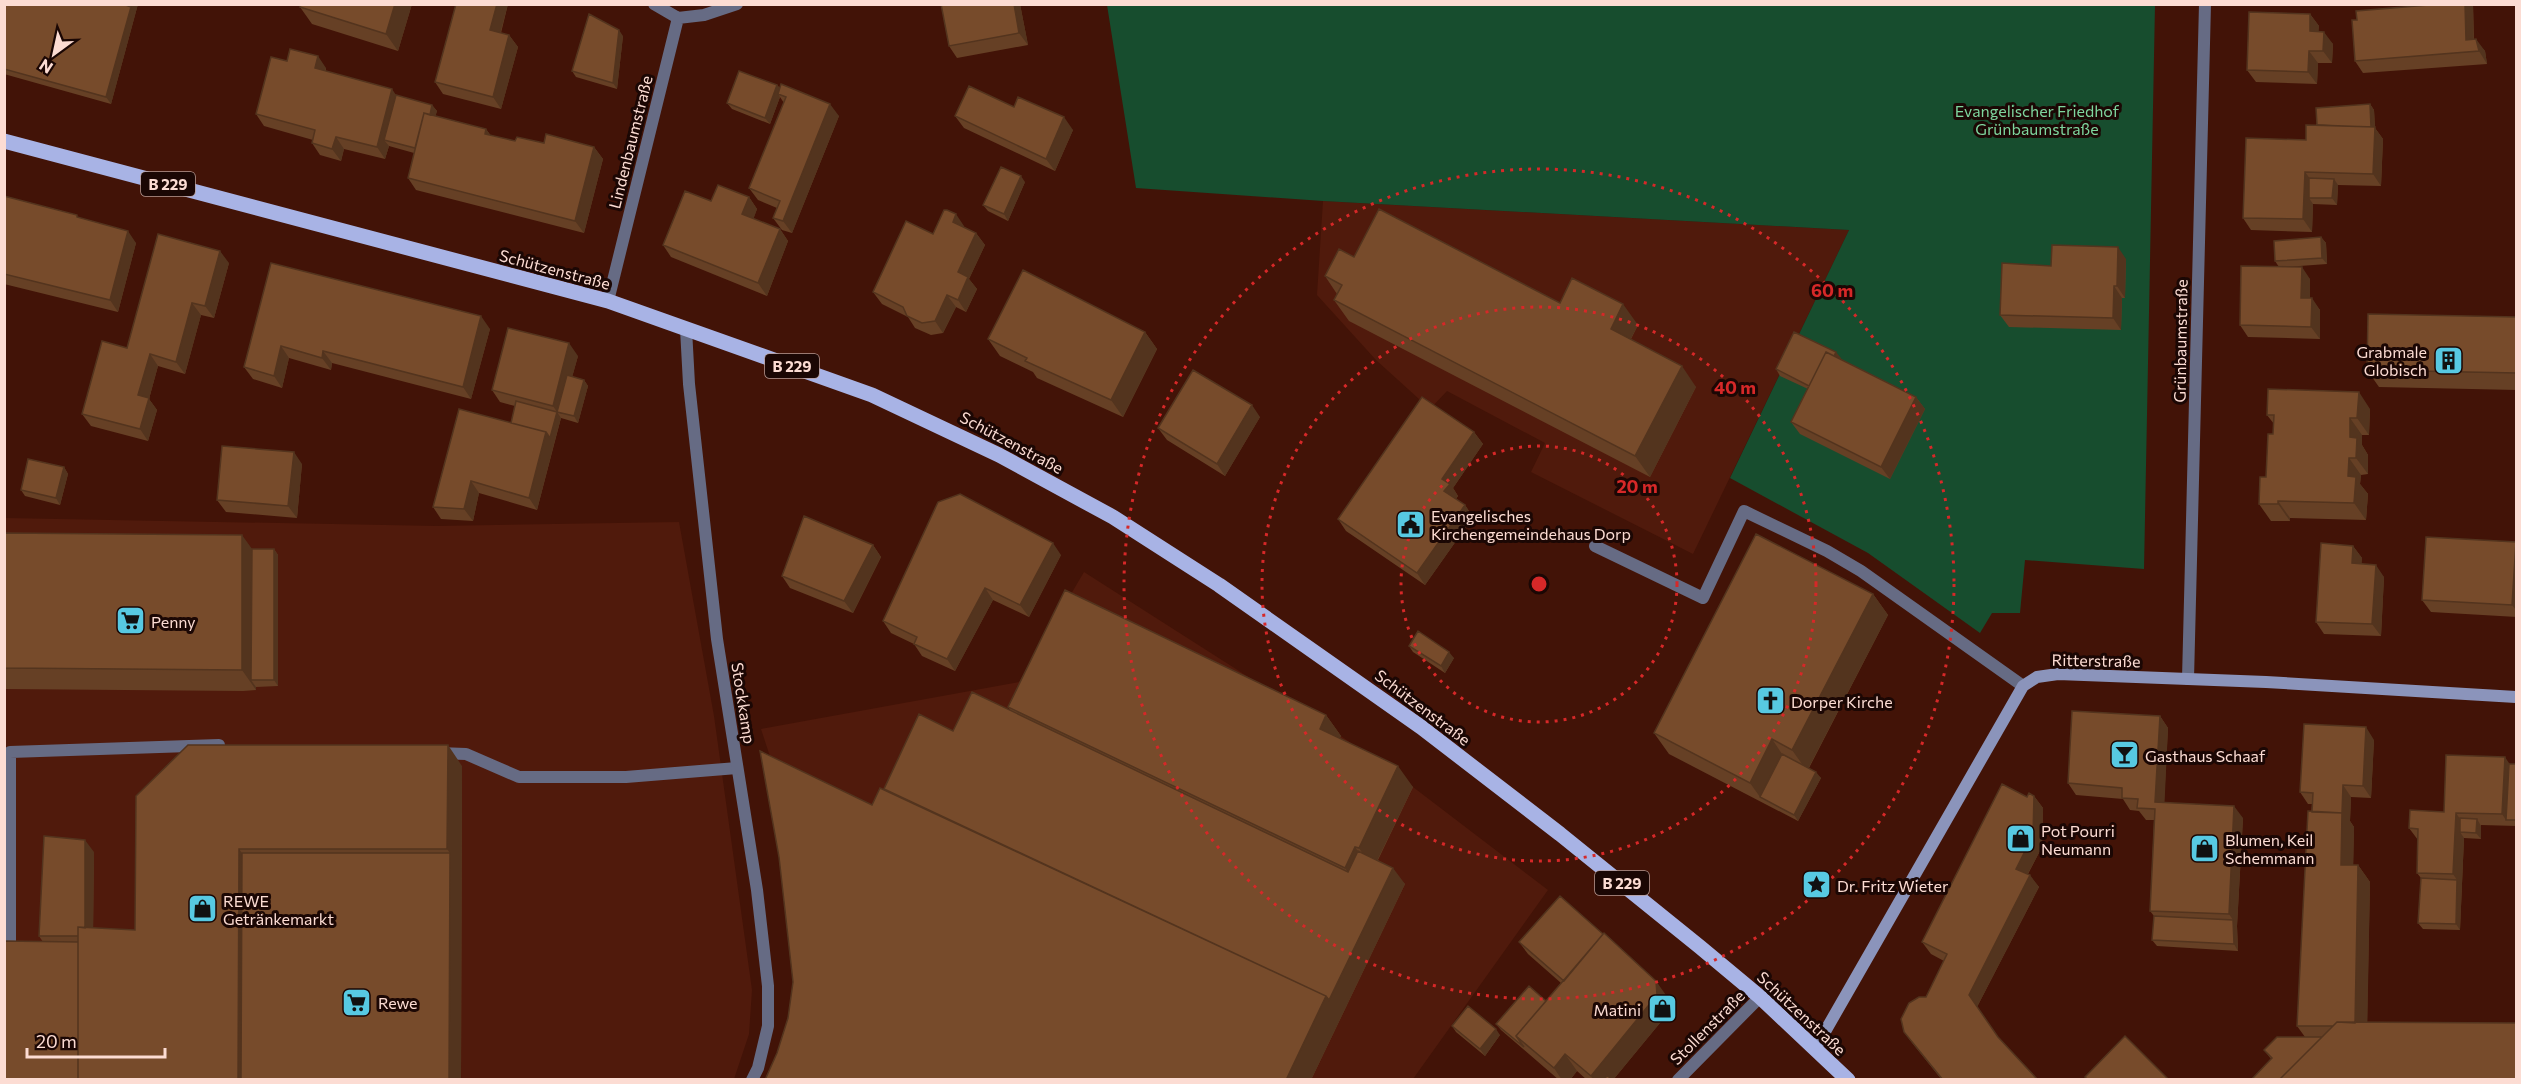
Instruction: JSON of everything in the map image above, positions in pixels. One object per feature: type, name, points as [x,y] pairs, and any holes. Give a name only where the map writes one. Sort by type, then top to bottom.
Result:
[{"type":"main road","name":"Schützenstraße","points":[[4,141],[608,302],[872,395],[938,424],[1113,517],[1220,585],[1421,727],[1560,834],[1760,997],[1848,1080]]},
{"type":"main road","name":"Ritterstraße","points":[[2023,686],[2037,676],[2058,674],[2517,697]]},
{"type":"main road","points":[[1815,1049],[2023,686]]},
{"type":"street","points":[[654,4],[678,18],[704,15],[737,4]]},
{"type":"street","name":"Grünbaumstraße","points":[[2188,679],[2205,4]]},
{"type":"street","name":"Lindenbaumstraße","points":[[608,302],[678,18]]},
{"type":"street","name":"Stockkamp","points":[[686,329],[689,384],[716,627],[768,986],[768,1026],[758,1068],[752,1080]]},
{"type":"street","points":[[1595,546],[1703,598],[1744,511],[1810,542],[1861,571],[2023,686]]},
{"type":"street","points":[[10,947],[10,752],[226,746]]},
{"type":"street","points":[[430,753],[466,754],[519,777],[626,777],[737,768]]},
{"type":"street","name":"Stollenstraße","points":[[1678,1080],[1760,997]]},
{"type":"shaded area","points":[[1323,201],[1849,230],[1693,554],[1531,472],[1545,443],[1447,391],[1430,409],[1376,360],[1317,295]]},
{"type":"shaded area","points":[[5,518],[437,526],[679,522],[714,716],[752,990],[749,1034],[734,1079],[5,1080]]},
{"type":"shaded area","points":[[1084,572],[1341,736],[1413,787],[1548,890],[1413,1079],[786,1079],[802,1039],[775,772],[761,729],[1019,682]]},
{"type":"green space","name":"Evangelischer Friedhof Grünbaumstraße","points":[[1107,5],[2155,5],[2144,569],[2025,560],[2020,613],[1992,613],[1980,633],[1868,553],[1730,478],[1849,230],[1323,201],[1136,188]]},
{"type":"building","points":[[4,4],[123,4],[131,7],[106,97],[4,69]]},
{"type":"building","points":[[301,4],[395,4],[386,34],[300,7]]},
{"type":"building","points":[[456,4],[497,4],[490,30],[509,35],[493,97],[435,82]]},
{"type":"building","points":[[941,4],[1014,4],[1019,33],[949,46]]},
{"type":"building","points":[[2428,4],[2465,4],[2466,40],[2476,39],[2479,51],[2355,61],[2352,20],[2357,20],[2356,11]]},
{"type":"building","points":[[2249,12],[2310,14],[2310,31],[2324,32],[2323,51],[2309,51],[2308,72],[2247,70]]},
{"type":"building","points":[[589,14],[619,30],[613,83],[572,71]]},
{"type":"building","points":[[290,49],[318,56],[315,68],[392,89],[377,147],[336,137],[332,149],[312,143],[315,130],[256,114],[271,57],[287,61]]},
{"type":"building","points":[[739,71],[777,85],[765,118],[727,103]]},
{"type":"building","points":[[781,84],[830,104],[783,221],[773,218],[780,201],[749,188],[786,97],[778,94]]},
{"type":"building","points":[[969,86],[1014,107],[1018,97],[1064,117],[1046,159],[955,116]]},
{"type":"building","points":[[396,95],[432,105],[430,115],[424,113],[415,148],[384,140]]},
{"type":"building","points":[[2370,104],[2371,127],[2317,125],[2316,108]]},
{"type":"building","points":[[424,113],[486,129],[485,134],[515,141],[517,137],[544,143],[546,134],[594,147],[575,221],[408,178]]},
{"type":"building","points":[[2306,125],[2375,127],[2373,174],[2305,172],[2303,219],[2243,218],[2246,138],[2306,140]]},
{"type":"building","points":[[1001,167],[1021,176],[1004,214],[983,205]]},
{"type":"building","points":[[2309,178],[2334,179],[2332,198],[2309,198]]},
{"type":"building","points":[[718,185],[749,197],[742,214],[780,229],[758,283],[663,245],[685,191],[711,201]]},
{"type":"building","points":[[4,196],[128,231],[110,300],[4,274]]},
{"type":"building","points":[[1379,209],[1560,303],[1572,278],[1623,304],[1611,329],[1682,366],[1635,456],[1334,300],[1342,285],[1325,276],[1339,249],[1354,257]]},
{"type":"building","points":[[944,210],[956,214],[953,222],[976,233],[958,272],[968,277],[958,300],[947,295],[935,321],[922,323],[907,316],[903,307],[873,292],[906,221],[933,234]]},
{"type":"building","points":[[158,234],[220,251],[205,306],[192,303],[176,362],[150,354],[138,395],[149,398],[140,429],[82,414],[102,341],[127,348]]},
{"type":"building","points":[[2321,237],[2322,258],[2275,261],[2274,241]]},
{"type":"building","points":[[2052,245],[2118,247],[2113,318],[2000,315],[2002,263],[2051,266]]},
{"type":"building","points":[[271,263],[481,316],[463,387],[323,351],[322,358],[281,346],[274,376],[244,367]]},
{"type":"building","points":[[2241,266],[2302,267],[2301,298],[2312,298],[2311,327],[2240,325]]},
{"type":"building","points":[[1023,270],[1145,332],[1111,400],[1025,361],[1027,358],[988,339]]},
{"type":"building","name":"Grabmale Globisch","points":[[2368,314],[2517,317],[2517,373],[2367,370]]},
{"type":"building","points":[[508,328],[569,343],[553,406],[492,390]]},
{"type":"building","points":[[1794,332],[1836,352],[1834,356],[1826,352],[1809,386],[1776,369]]},
{"type":"building","points":[[1826,352],[1916,397],[1881,467],[1791,422]]},
{"type":"building","points":[[1193,370],[1252,405],[1217,464],[1158,428]]},
{"type":"building","points":[[567,375],[584,380],[574,416],[557,412]]},
{"type":"building","points":[[2268,389],[2359,392],[2357,418],[2350,418],[2350,437],[2357,438],[2356,458],[2349,458],[2348,476],[2356,477],[2354,503],[2278,501],[2278,504],[2259,504],[2260,477],[2266,477],[2268,434],[2273,434],[2274,415],[2267,415]]},
{"type":"building","points":[[1422,397],[1474,432],[1442,479],[1450,484],[1444,491],[1465,505],[1417,573],[1338,519]]},
{"type":"building","points":[[516,401],[557,412],[550,438],[546,432],[511,423]]},
{"type":"building","points":[[459,409],[546,432],[529,498],[471,481],[464,509],[433,507]]},
{"type":"building","points":[[222,446],[294,452],[288,506],[217,500]]},
{"type":"building","points":[[28,459],[64,467],[56,498],[21,490]]},
{"type":"building","points":[[960,494],[1053,543],[1020,605],[985,588],[947,659],[914,644],[917,637],[883,621],[938,502]]},
{"type":"building","points":[[804,516],[873,545],[844,601],[782,576]]},
{"type":"building","name":"Penny","points":[[4,533],[242,535],[242,670],[4,668]]},
{"type":"building","name":"Dorper Kirche","points":[[1756,534],[1873,594],[1792,750],[1772,739],[1750,783],[1654,733]]},
{"type":"building","points":[[2426,537],[2516,542],[2512,605],[2422,600]]},
{"type":"building","points":[[2321,543],[2353,546],[2352,563],[2376,565],[2372,624],[2316,622]]},
{"type":"building","points":[[252,549],[274,549],[274,680],[251,680]]},
{"type":"building","points":[[1065,590],[1326,715],[1320,729],[1398,766],[1359,848],[1355,847],[1345,868],[1008,707]]},
{"type":"building","points":[[1418,631],[1449,652],[1441,666],[1409,646]]},
{"type":"building","points":[[972,692],[1348,872],[1358,851],[1393,868],[1329,1000],[1326,996],[884,789],[919,714],[953,731]]},
{"type":"building","points":[[2072,711],[2160,716],[2155,802],[2234,806],[2229,914],[2150,911],[2155,809],[2137,808],[2138,799],[2122,798],[2122,788],[2068,783]]},
{"type":"building","points":[[2304,724],[2366,727],[2363,786],[2343,785],[2342,813],[2312,812],[2313,793],[2300,792]]},
{"type":"building","name":"REWE Getränkemarkt","points":[[188,745],[448,745],[447,849],[239,849],[238,1080],[78,1080],[78,927],[135,930],[136,796]]},
{"type":"building","points":[[760,751],[872,805],[880,788],[1326,996],[1286,1080],[765,1080],[777,1053],[788,1018],[793,982],[779,857]]},
{"type":"building","points":[[1782,754],[1816,772],[1794,815],[1760,797]]},
{"type":"building","points":[[2446,755],[2505,757],[2502,814],[2456,813],[2453,874],[2417,873],[2418,829],[2409,828],[2410,810],[2444,812]]},
{"type":"building","points":[[2509,764],[2517,764],[2517,820],[2506,820]]},
{"type":"building","points":[[2002,784],[2027,797],[2029,793],[2034,796],[2033,835],[2016,869],[2030,875],[1969,995],[1998,1037],[2038,1080],[1943,1080],[1904,1032],[1901,1019],[1909,1003],[1919,997],[1926,997],[1947,954],[1922,942]]},
{"type":"building","points":[[2308,811],[2342,813],[2341,865],[2358,865],[2355,1023],[2337,1022],[2333,1026],[2297,1026]]},
{"type":"building","points":[[2460,818],[2477,819],[2476,833],[2460,832]]},
{"type":"building","points":[[44,836],[85,840],[85,928],[78,927],[78,936],[39,936]]},
{"type":"building","name":"Rewe","points":[[242,853],[450,853],[449,1080],[241,1080]]},
{"type":"building","points":[[2421,878],[2457,880],[2456,924],[2418,923]]},
{"type":"building","points":[[1560,896],[1603,934],[1564,981],[1519,942]]},
{"type":"building","points":[[2154,916],[2233,920],[2234,944],[2152,940]]},
{"type":"building","points":[[1604,933],[1656,981],[1657,995],[1591,1076],[1565,1054],[1554,1068],[1516,1036]]},
{"type":"building","points":[[4,941],[78,942],[78,1080],[4,1080]]},
{"type":"building","points":[[1529,986],[1546,1001],[1516,1036],[1524,1047],[1496,1024]]},
{"type":"building","points":[[1468,1006],[1496,1029],[1480,1049],[1452,1026]]},
{"type":"building","points":[[2337,1022],[2517,1023],[2517,1080],[2279,1080]]},
{"type":"building","points":[[2125,1036],[2169,1080],[2088,1080],[2085,1077]]},
{"type":"building","points":[[2277,1037],[2322,1037],[2279,1080],[2251,1080],[2272,1058],[2264,1050]]},
{"type":"place","name":"Grabmale Globisch","points":[[2448,360]]},
{"type":"place","name":"Evangelisches Kirchengemeindehaus Dorp","points":[[1410,524]]},
{"type":"place","name":"Penny","points":[[130,621]]},
{"type":"place","name":"Dorper Kirche","points":[[1770,701]]},
{"type":"place","name":"Gasthaus Schaaf","points":[[2124,755]]},
{"type":"place","name":"Pot Pourri Neumann","points":[[2020,839]]},
{"type":"place","name":"Blumen, Keil Schemmann","points":[[2204,848]]},
{"type":"place","name":"Dr. Fritz Wieter","points":[[1816,885]]},
{"type":"place","name":"REWE Getränkemarkt","points":[[202,909]]},
{"type":"place","name":"Rewe","points":[[357,1002]]},
{"type":"place","name":"Matini","points":[[1662,1009]]}]
